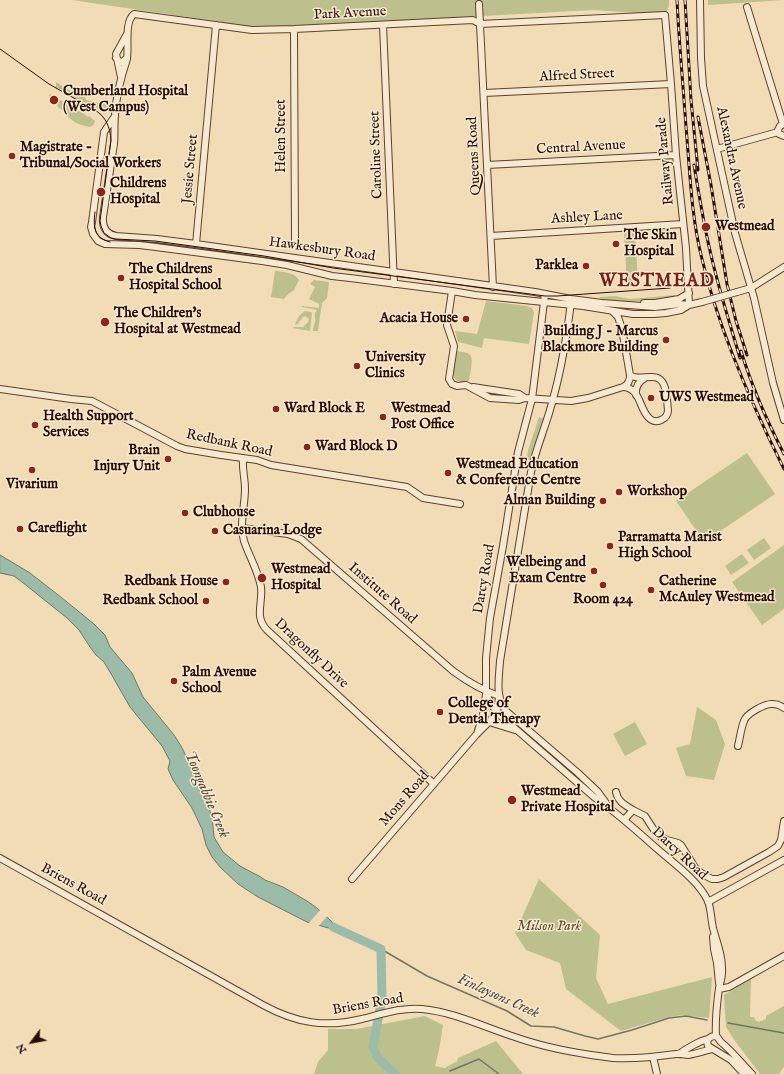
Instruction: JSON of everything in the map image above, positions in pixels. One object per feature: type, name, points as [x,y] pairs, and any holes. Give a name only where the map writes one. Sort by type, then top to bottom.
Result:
[{"type":"street","name":"Alexandra Avenue","points":[[700,0],[703,86],[735,233],[751,288],[773,383],[784,420]]},
{"type":"street","name":"Queens Road","points":[[480,4],[493,287]]},
{"type":"street","points":[[747,7],[783,124],[778,128],[778,132]]},
{"type":"street","name":"Park Avenue","points":[[128,33],[130,18],[132,15],[137,13],[252,30],[473,20],[480,24],[665,15]]},
{"type":"street","name":"Railway Parade","points":[[665,15],[689,305]]},
{"type":"street","name":"Jessie Street","points":[[196,244],[216,25]]},
{"type":"street","name":"Caroline Street","points":[[383,25],[394,284]]},
{"type":"street","name":"Helen Street","points":[[294,29],[295,242]]},
{"type":"street","points":[[121,77],[117,55],[128,33]]},
{"type":"street","points":[[115,116],[121,77],[127,56],[128,33]]},
{"type":"street","points":[[117,55],[120,50],[124,50],[127,56]]},
{"type":"street","points":[[117,55],[120,61],[124,61],[127,56]]},
{"type":"street","name":"Alfred Street","points":[[484,93],[671,84]]},
{"type":"street","name":"Hawkesbury Road","points":[[115,116],[114,139],[103,223],[106,230],[114,236],[196,244],[545,294],[571,302],[633,314],[666,313],[680,310],[689,305],[751,288],[784,267]]},
{"type":"street","name":"Hawkesbury Road","points":[[115,116],[104,132],[91,227],[98,240],[105,244],[163,247],[286,265],[332,276],[475,295],[544,302],[571,302],[655,307],[680,304],[689,305]]},
{"type":"street","points":[[717,149],[778,132]]},
{"type":"street","points":[[778,132],[784,136]]},
{"type":"street","name":"Central Avenue","points":[[487,165],[676,155]]},
{"type":"street","name":"Ashley Lane","points":[[491,236],[683,224]]},
{"type":"street","points":[[452,291],[447,325],[454,346],[450,379],[452,384],[457,386],[466,385],[490,398],[519,400],[529,398],[571,401],[624,387],[632,389],[649,419],[656,421],[667,416],[668,410],[663,383],[654,376],[636,378],[630,375]]},
{"type":"street","name":"Hawkesbury Road","points":[[621,305],[655,303],[679,299],[689,293]]},
{"type":"street","points":[[544,302],[545,294]]},
{"type":"street","name":"Darcy Road","points":[[544,302],[529,398],[518,452],[490,618],[486,658],[486,692],[490,702],[497,712],[594,797],[624,820],[698,887],[708,902],[722,965],[715,1027],[716,1036]]},
{"type":"street","name":"Darcy Road","points":[[571,302],[561,370],[530,472],[501,655],[499,696],[506,711],[598,792],[610,808]]},
{"type":"street","points":[[612,311],[618,317],[622,329],[630,375],[628,383],[624,387]]},
{"type":"street","points":[[622,329],[626,318],[633,314]]},
{"type":"street","points":[[636,395],[638,384],[646,378]]},
{"type":"street","name":"Redbank Road","points":[[0,389],[71,400],[92,401],[185,449],[257,460],[270,465],[407,487],[423,498],[460,504]]},
{"type":"street","name":"Dragonfly Drive","points":[[243,458],[242,466],[245,477],[245,491],[242,528],[244,541],[261,586],[260,619],[263,626],[434,784]]},
{"type":"street","name":"Institute Road","points":[[242,528],[288,534],[301,539],[453,671],[473,685],[486,692],[499,696]]},
{"type":"street","name":"Mons Road","points":[[476,735],[484,711],[486,692]]},
{"type":"street","points":[[497,712],[499,696]]},
{"type":"street","points":[[738,746],[743,721],[748,715],[768,704],[774,704],[784,708]]},
{"type":"street","name":"Mons Road","points":[[352,879],[497,712]]},
{"type":"street","points":[[489,722],[519,731]]},
{"type":"street","points":[[543,742],[546,750],[560,766]]},
{"type":"street","points":[[616,792],[618,799],[633,810],[645,816],[654,830],[661,837],[678,842],[682,845],[696,868],[712,878],[718,879],[724,877],[776,848],[780,844],[784,822]]},
{"type":"street","points":[[624,820],[633,810]]},
{"type":"street","name":"Briens Road","points":[[0,858],[271,1010],[290,1018],[312,1023],[332,1024],[398,1010],[420,1009],[444,1012],[514,1037],[555,1049],[612,1058],[688,1054],[713,1049]]},
{"type":"street","points":[[708,902],[784,860]]},
{"type":"street","points":[[719,989],[729,987],[784,956]]},
{"type":"street","points":[[744,1074],[731,1060],[713,1049],[708,1044],[708,1039],[712,1036],[716,1036],[752,1074]]},
{"type":"street","name":"Briens Road","points":[[679,1054],[702,1040],[708,1039]]},
{"type":"street","points":[[713,1049],[718,1048],[720,1041]]},
{"type":"street","points":[[653,1057],[657,1074]]},
{"type":"green space","points":[[72,0],[669,0],[669,6],[665,15],[594,10],[261,28]]},
{"type":"green space","points":[[708,0],[784,0],[708,5]]},
{"type":"green space","points":[[56,82],[73,92],[84,94],[86,100],[109,105],[109,111],[102,109],[101,111],[105,115],[98,109],[97,110],[56,87]]},
{"type":"green space","points":[[50,94],[86,116],[89,116],[95,121],[93,126],[92,125],[91,127],[78,124],[73,121],[58,107],[57,104],[54,103],[49,96]]},
{"type":"green space","points":[[635,231],[638,282],[627,283],[624,232]]},
{"type":"green space","points":[[275,271],[293,274],[299,280],[294,290],[284,299],[271,297]]},
{"type":"green space","points":[[314,280],[329,282],[327,298],[322,303],[318,331],[313,331],[315,314],[317,310],[302,307],[319,308],[319,304],[309,299],[315,287],[310,284]]},
{"type":"green space","points":[[675,295],[676,299],[655,302],[603,300],[599,297],[615,296],[630,299]]},
{"type":"green space","points":[[486,301],[527,306],[532,308],[534,312],[529,344],[484,338],[482,348],[458,342],[455,331],[477,334]]},
{"type":"green space","points":[[305,311],[311,312],[312,314],[310,331],[293,328],[303,327],[308,322],[309,319],[305,316],[295,325],[298,317]]},
{"type":"green space","points":[[458,351],[468,353],[472,359],[469,380],[465,383],[461,383],[456,380],[453,373],[455,352]]},
{"type":"green space","points":[[539,417],[544,419],[530,462],[524,471],[528,451]]},
{"type":"green space","points":[[747,453],[775,494],[704,542],[676,501]]},
{"type":"green space","points":[[764,538],[771,548],[754,560],[747,550]]},
{"type":"green space","points":[[784,545],[784,609],[762,625],[732,582]]},
{"type":"green space","points":[[742,554],[749,563],[731,575],[725,566]]},
{"type":"green space","points":[[697,707],[716,720],[725,744],[714,780],[686,776],[676,748],[690,744]]},
{"type":"green space","points":[[635,722],[647,744],[625,756],[613,734]]},
{"type":"green space","name":"Milson Park","points":[[539,879],[600,935],[596,978],[608,1004],[712,977],[709,1018],[682,1015],[669,1017],[621,1031],[566,989],[560,963],[526,950],[515,933]]},
{"type":"green space","points":[[751,979],[750,1017],[754,1017],[755,1020],[759,1022],[766,1019],[766,1016],[784,1006],[784,1067],[779,1074],[760,1074],[726,1027],[724,995]]},
{"type":"green space","points":[[425,1016],[443,1025],[435,1066],[445,1068],[457,1061],[458,1058],[496,1041],[523,1074],[314,1074],[318,1062],[328,1050],[328,1029],[356,1029]]},
{"type":"shaded area","name":"Toongabbie Creek","points":[[0,555],[30,573],[94,624],[105,635],[110,647],[132,673],[143,697],[174,735],[181,746],[197,785],[209,808],[212,817],[214,837],[223,852],[240,866],[265,880],[283,887],[307,901],[317,908],[343,932],[307,922],[258,897],[238,884],[220,867],[212,857],[206,845],[202,829],[192,808],[173,780],[168,769],[170,761],[162,746],[130,707],[104,662],[96,655],[79,630],[67,618],[14,576],[0,573]]},
{"type":"pier","points":[[321,909],[328,915],[318,927],[308,924]]},
{"type":"waterway","name":"Toongabbie Creek","points":[[333,927],[381,949],[382,998],[373,1047],[378,1058],[395,1074]]},
{"type":"waterway","name":"Finlaysons Creek","points":[[381,949],[427,976],[507,1011],[531,1026],[554,1027],[598,1039],[669,1018],[686,1016],[707,1020]]},
{"type":"waterway","name":"Finlaysons Creek","points":[[728,1023],[784,1033]]},
{"type":"waterway","points":[[450,1071],[479,1059],[499,1074]]},
{"type":"tram line","points":[[0,49],[49,84],[95,110],[105,119],[110,131],[111,140],[100,221],[104,233],[111,238],[155,241],[264,256],[333,268],[545,296],[670,288]]},
{"type":"tram line","points":[[95,212],[94,222],[96,231],[101,238],[110,242]]},
{"type":"railway","points":[[677,0],[691,193],[698,243],[717,313],[727,340],[748,393],[784,469]]},
{"type":"railway","points":[[685,0],[691,100],[698,170]]},
{"type":"railway","points":[[698,117],[727,284],[736,321],[747,355]]},
{"type":"railway","points":[[694,165],[711,255],[740,358]]},
{"type":"railway","points":[[741,351],[760,404],[784,454]]},
{"type":"place","name":"Cumberland Hospital (West Campus)","points":[[54,100]]},
{"type":"place","name":"Magistrate - Tribunal/Social Workers","points":[[12,156]]},
{"type":"place","name":"Childrens Hospital","points":[[101,192]]},
{"type":"place","name":"Westmead","points":[[706,227]]},
{"type":"place","name":"The Skin Hospital","points":[[616,244]]},
{"type":"place","name":"Parklea","points":[[586,266]]},
{"type":"place","name":"The Childrens Hospital School","points":[[121,278]]},
{"type":"place","name":"Acacia House","points":[[466,319]]},
{"type":"place","name":"The Children's Hospital at Westmead","points":[[105,322]]},
{"type":"place","name":"Building J - Marcus Blackmore Building","points":[[666,340]]},
{"type":"place","name":"University Clinics","points":[[357,366]]},
{"type":"place","name":"UWS Westmead","points":[[651,398]]},
{"type":"place","name":"Ward Block E","points":[[276,409]]},
{"type":"place","name":"Westmead Post Office","points":[[383,417]]},
{"type":"place","name":"Health Support Services","points":[[35,425]]},
{"type":"place","name":"Ward Block D","points":[[307,447]]},
{"type":"place","name":"Brain Injury Unit","points":[[168,459]]},
{"type":"place","name":"Vivarium","points":[[32,470]]},
{"type":"place","name":"Westmead Education & Conference Centre","points":[[448,473]]},
{"type":"place","name":"Workshop","points":[[619,492]]},
{"type":"place","name":"Alman Building","points":[[603,501]]},
{"type":"place","name":"Clubhouse","points":[[185,513]]},
{"type":"place","name":"Careflight","points":[[20,529]]},
{"type":"place","name":"Casuarina Lodge","points":[[215,531]]},
{"type":"place","name":"Parramatta Marist High School","points":[[610,546]]},
{"type":"place","name":"Welbeing and Exam Centre","points":[[594,571]]},
{"type":"place","name":"Westmead Hospital","points":[[262,578]]},
{"type":"place","name":"Redbank House","points":[[226,582]]},
{"type":"place","name":"Room 424","points":[[603,585]]},
{"type":"place","name":"Catherine McAuley Westmead","points":[[651,590]]},
{"type":"place","name":"Redbank School","points":[[206,601]]},
{"type":"place","name":"Palm Avenue School","points":[[174,681]]},
{"type":"place","name":"College of Dental Therapy","points":[[440,712]]},
{"type":"place","name":"Westmead Private Hospital","points":[[512,800]]},
{"type":"district","name":"WESTMEAD","points":[[657,282]]}]
